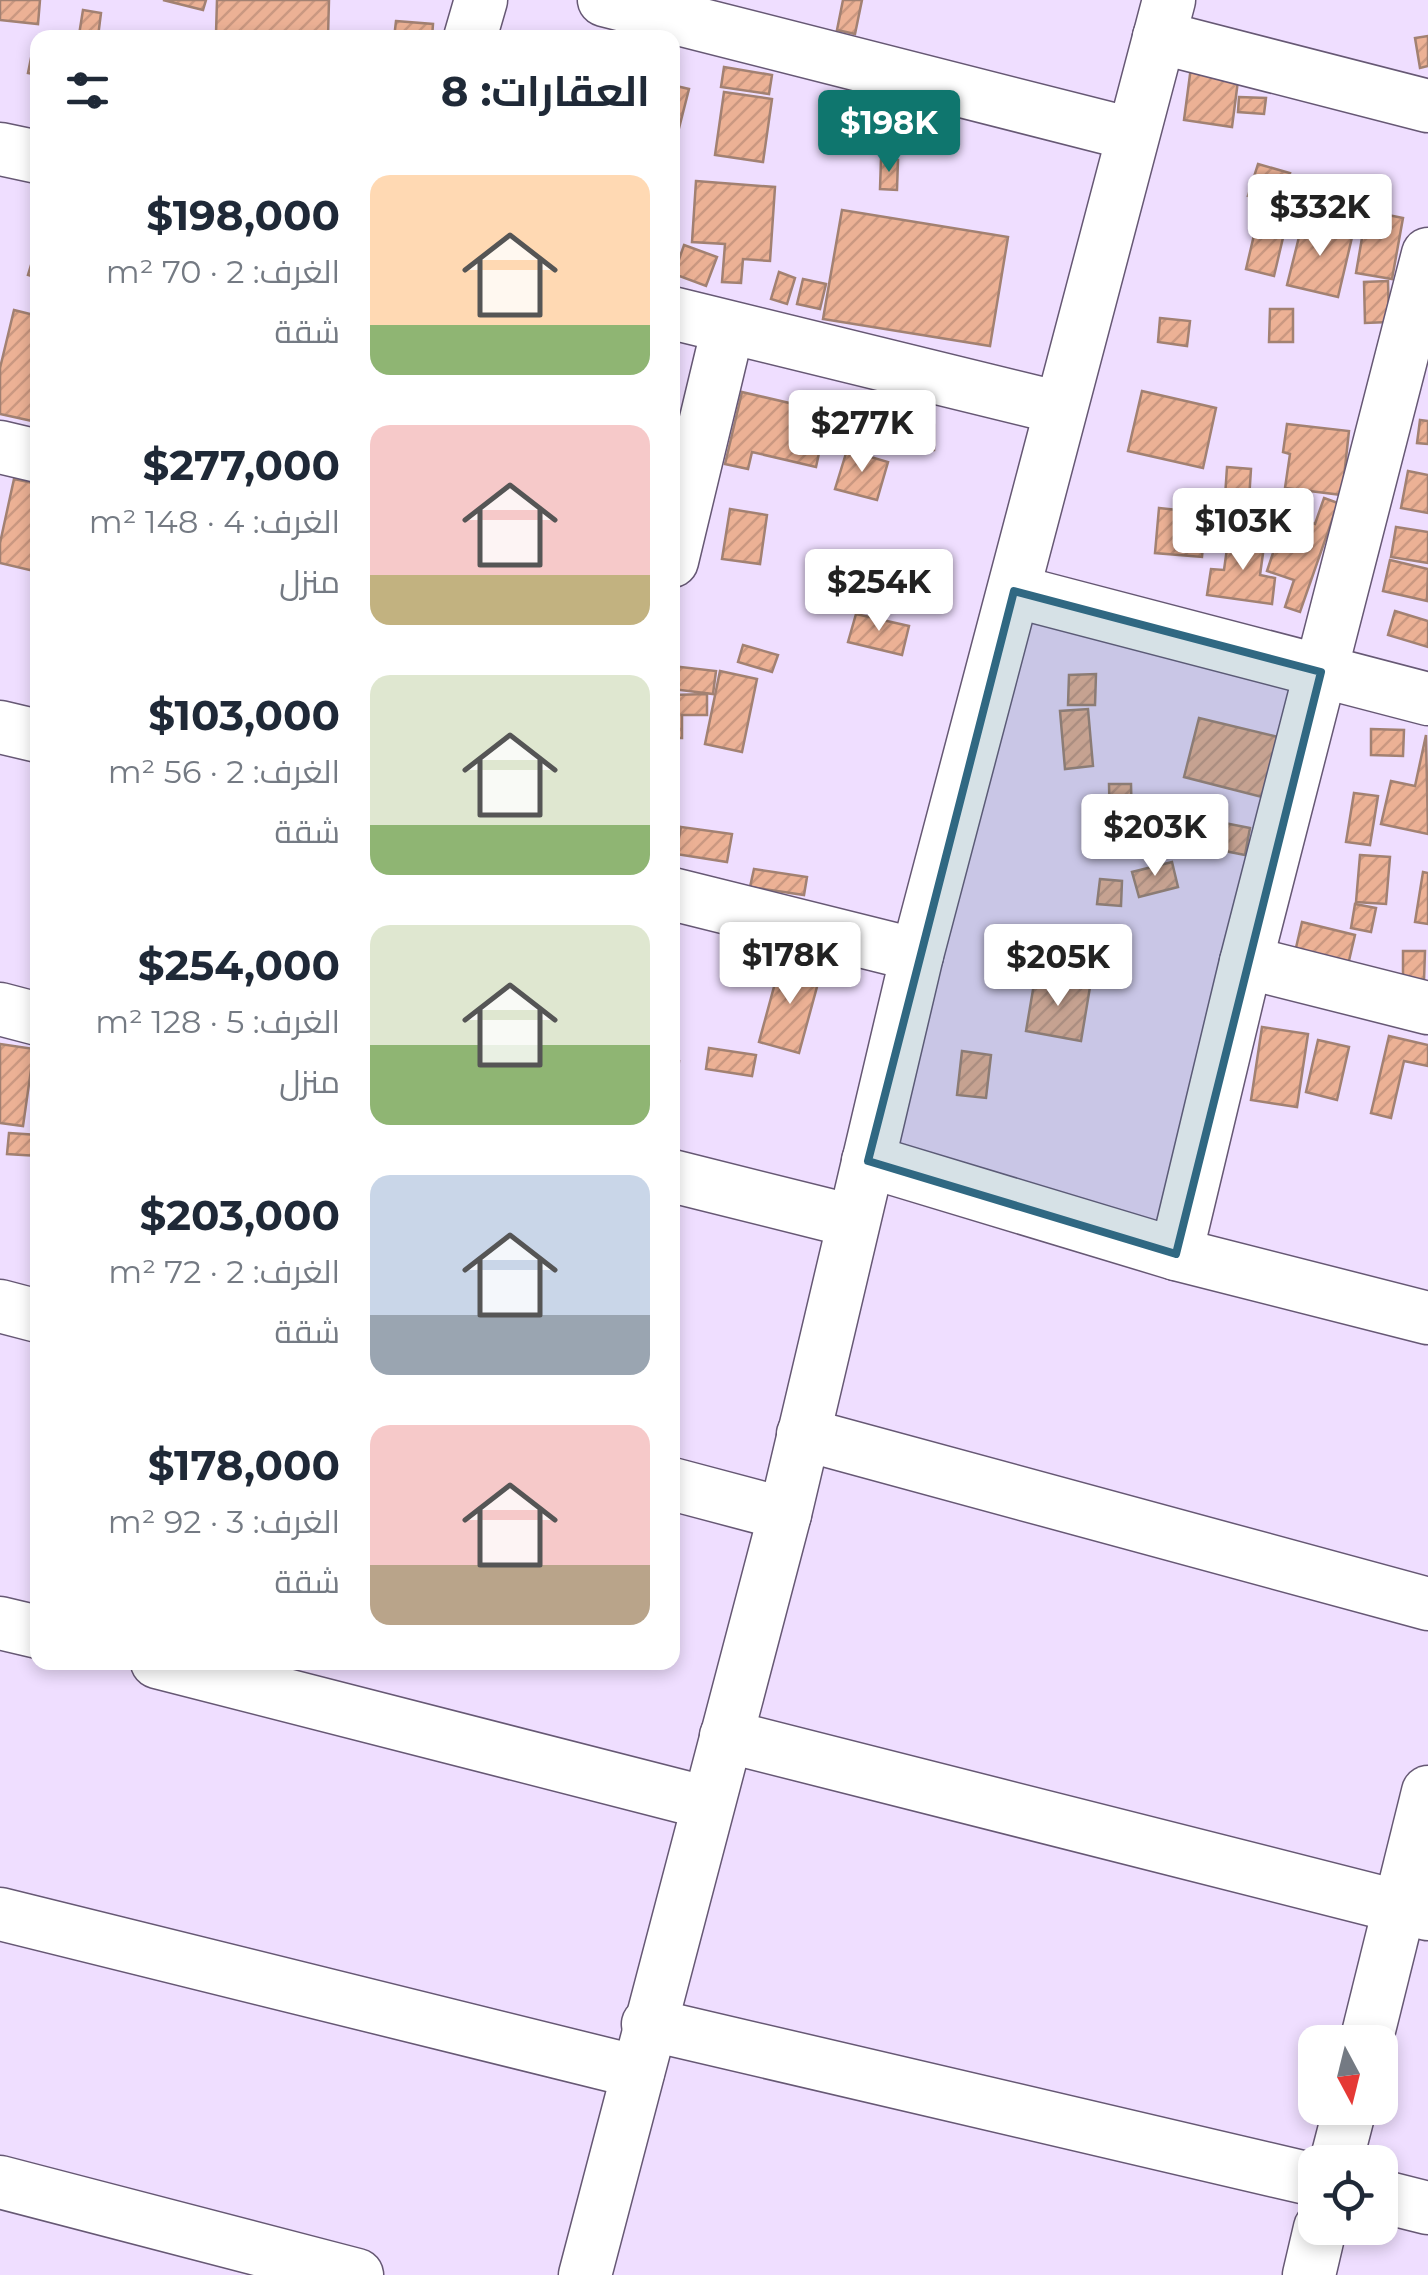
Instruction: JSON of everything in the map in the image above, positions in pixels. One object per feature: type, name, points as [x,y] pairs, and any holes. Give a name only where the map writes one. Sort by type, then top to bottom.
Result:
[{"type":"street","points":[[472,30],[481,0]]},
{"type":"street","points":[[604,0],[1131,134]]},
{"type":"street","points":[[585,2275],[785,1514],[917,956],[1164,19],[1428,106]]},
{"type":"street","points":[[0,149],[30,156]]},
{"type":"street","points":[[1176,1254],[1320,672],[1410,395],[1428,254]]},
{"type":"street","points":[[680,315],[1060,408]]},
{"type":"street","points":[[680,528],[728,328]]},
{"type":"street","points":[[0,446],[30,454]]},
{"type":"street","points":[[1014,591],[1428,699]]},
{"type":"street","points":[[0,726],[30,734]]},
{"type":"street","points":[[680,896],[917,956]]},
{"type":"street","points":[[1246,962],[1428,1008]]},
{"type":"street","points":[[0,1009],[30,1017]]},
{"type":"street","points":[[868,1161],[1176,1254],[1428,1318]]},
{"type":"street","points":[[680,1178],[852,1221]]},
{"type":"street","points":[[0,1306],[30,1314]]},
{"type":"street","points":[[804,1434],[1428,1604]]},
{"type":"street","points":[[680,1486],[785,1514]]},
{"type":"street","points":[[0,1622],[30,1630]]},
{"type":"street","points":[[188,1670],[706,1803]]},
{"type":"street","points":[[726,1736],[1414,1911]]},
{"type":"street","points":[[1372,2025],[1414,1911],[1428,1792]]},
{"type":"street","points":[[0,1914],[643,2048],[1298,2177]]},
{"type":"street","points":[[0,2182],[357,2275]]},
{"type":"street","points":[[1398,2200],[1428,2208]]},
{"type":"street","points":[[1308,2275],[1316,2245]]},
{"type":"highlighted area","points":[[1014,591],[1321,672],[1176,1254],[868,1161]]},
{"type":"building","points":[[0,0],[40,0],[38,24],[0,20]]},
{"type":"building","points":[[163,0],[206,0],[203,10]]},
{"type":"building","points":[[217,0],[329,0],[328,30],[216,30]]},
{"type":"building","points":[[843,0],[862,0],[855,34],[837,30]]},
{"type":"building","points":[[83,10],[101,13],[99,30],[80,30]]},
{"type":"building","points":[[396,21],[433,24],[433,30],[395,30]]},
{"type":"building","points":[[1428,36],[1428,66],[1420,68],[1415,38]]},
{"type":"building","points":[[724,67],[772,75],[769,94],[721,87]]},
{"type":"building","points":[[1191,67],[1239,73],[1232,127],[1184,120]]},
{"type":"building","points":[[680,87],[689,89],[680,124]]},
{"type":"building","points":[[724,92],[772,99],[763,162],[715,155]]},
{"type":"building","points":[[1239,97],[1266,98],[1264,114],[1238,112]]},
{"type":"building","points":[[881,159],[898,160],[897,190],[880,189]]},
{"type":"building","points":[[1258,164],[1290,173],[1280,205],[1248,196]]},
{"type":"building","points":[[696,181],[775,187],[770,261],[743,259],[741,283],[722,282],[725,244],[692,242]]},
{"type":"building","points":[[842,210],[1008,237],[990,346],[823,319]]},
{"type":"building","points":[[1373,212],[1403,218],[1392,279],[1356,273],[1363,232],[1369,233]]},
{"type":"building","points":[[1258,218],[1286,225],[1274,276],[1246,269]]},
{"type":"building","points":[[1303,221],[1353,233],[1338,297],[1287,285]]},
{"type":"building","points":[[684,245],[717,257],[706,286],[680,276]]},
{"type":"building","points":[[779,272],[795,278],[787,304],[771,299]]},
{"type":"building","points":[[803,279],[826,284],[820,309],[797,304]]},
{"type":"building","points":[[1388,281],[1389,322],[1365,323],[1364,282]]},
{"type":"building","points":[[1270,309],[1293,309],[1293,342],[1269,342]]},
{"type":"building","points":[[14,310],[30,314],[30,421],[0,414],[0,368]]},
{"type":"building","points":[[1160,318],[1190,321],[1187,346],[1158,342]]},
{"type":"building","points":[[1142,391],[1216,408],[1203,468],[1128,451]]},
{"type":"building","points":[[742,392],[828,412],[816,467],[752,452],[748,469],[725,464]]},
{"type":"building","points":[[1420,420],[1428,421],[1428,444],[1417,443]]},
{"type":"building","points":[[1287,424],[1349,431],[1342,495],[1285,488],[1290,454],[1283,452]]},
{"type":"building","points":[[908,425],[934,425],[934,450],[909,450]]},
{"type":"building","points":[[847,450],[888,462],[877,500],[835,489]]},
{"type":"building","points":[[1227,467],[1251,469],[1249,500],[1273,501],[1271,530],[1223,527]]},
{"type":"building","points":[[1408,471],[1428,475],[1428,513],[1401,508]]},
{"type":"building","points":[[14,479],[30,482],[30,570],[0,563],[0,543]]},
{"type":"building","points":[[1324,498],[1338,503],[1300,612],[1285,607],[1294,580],[1267,571],[1286,514],[1315,524]]},
{"type":"building","points":[[1159,508],[1206,513],[1202,557],[1155,553]]},
{"type":"building","points":[[730,509],[767,515],[760,564],[722,559]]},
{"type":"building","points":[[1396,527],[1428,532],[1428,563],[1391,557]]},
{"type":"building","points":[[1229,534],[1265,539],[1260,575],[1275,578],[1272,604],[1207,595],[1211,569],[1224,570]]},
{"type":"building","points":[[1390,560],[1428,569],[1427,601],[1383,591]]},
{"type":"building","points":[[900,565],[926,569],[921,595],[896,591]]},
{"type":"building","points":[[1395,611],[1428,621],[1428,647],[1388,635]]},
{"type":"building","points":[[856,614],[909,626],[902,655],[848,642]]},
{"type":"building","points":[[743,645],[778,655],[772,672],[738,662]]},
{"type":"building","points":[[680,667],[716,671],[713,694],[680,690]]},
{"type":"building","points":[[720,671],[757,679],[742,752],[705,744]]},
{"type":"building","points":[[1096,674],[1095,705],[1068,705],[1069,675]]},
{"type":"building","points":[[707,694],[707,715],[682,715],[682,738],[680,738],[680,695]]},
{"type":"building","points":[[1088,709],[1093,766],[1065,769],[1060,711]]},
{"type":"building","points":[[1199,718],[1278,737],[1262,797],[1184,777]]},
{"type":"building","points":[[1371,729],[1404,730],[1403,756],[1371,755]]},
{"type":"building","points":[[1426,735],[1428,834],[1381,824],[1391,781],[1415,786]]},
{"type":"building","points":[[1109,784],[1131,784],[1132,826],[1110,827]]},
{"type":"building","points":[[1354,793],[1378,796],[1370,845],[1346,842]]},
{"type":"building","points":[[1204,819],[1250,828],[1245,855],[1199,846]]},
{"type":"building","points":[[681,827],[732,834],[727,862],[680,855]]},
{"type":"building","points":[[1360,855],[1390,857],[1386,904],[1356,902]]},
{"type":"building","points":[[1172,862],[1178,887],[1139,897],[1132,872]]},
{"type":"building","points":[[754,869],[807,877],[804,895],[750,887]]},
{"type":"building","points":[[1423,872],[1428,873],[1428,924],[1415,922]]},
{"type":"building","points":[[1100,879],[1122,881],[1121,906],[1097,904]]},
{"type":"building","points":[[1355,904],[1376,908],[1371,932],[1351,928]]},
{"type":"building","points":[[1302,922],[1355,935],[1348,965],[1295,952]]},
{"type":"building","points":[[1403,951],[1425,951],[1424,981],[1403,981]]},
{"type":"building","points":[[1067,953],[1105,964],[1100,983],[1061,972]]},
{"type":"building","points":[[781,961],[821,972],[799,1053],[759,1042]]},
{"type":"building","points":[[1035,978],[1090,987],[1081,1041],[1026,1031]]},
{"type":"building","points":[[1262,1027],[1308,1034],[1297,1107],[1251,1100]]},
{"type":"building","points":[[1389,1036],[1428,1045],[1428,1066],[1404,1061],[1391,1118],[1371,1113]]},
{"type":"building","points":[[1318,1040],[1349,1047],[1337,1100],[1306,1092]]},
{"type":"building","points":[[0,1044],[30,1048],[23,1126],[0,1123]]},
{"type":"building","points":[[709,1048],[756,1055],[752,1076],[706,1069]]},
{"type":"building","points":[[962,1051],[991,1055],[986,1098],[957,1095]]},
{"type":"building","points":[[9,1133],[30,1134],[30,1155],[7,1154]]}]
